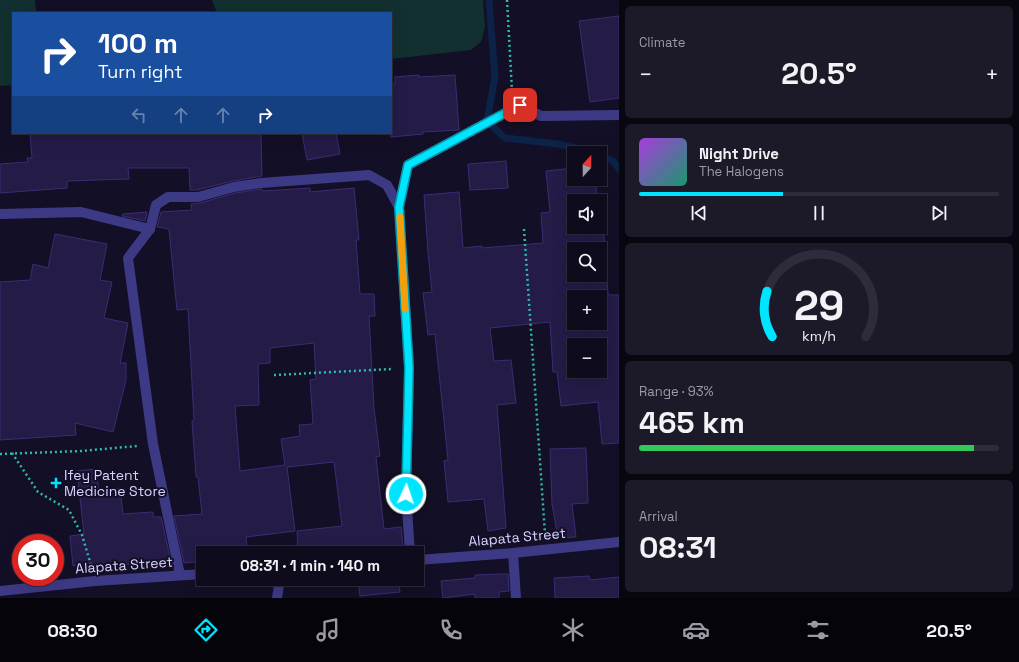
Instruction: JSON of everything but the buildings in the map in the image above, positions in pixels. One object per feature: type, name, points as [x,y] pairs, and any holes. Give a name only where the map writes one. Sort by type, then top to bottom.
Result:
[{"type":"street","points":[[410,546],[406,494],[409,368],[399,207],[408,165],[520,105],[541,116],[619,115]]},
{"type":"street","points":[[180,575],[153,444],[128,258],[150,229],[156,205],[168,197],[198,197],[234,187],[260,183],[369,175],[388,185],[399,207]]},
{"type":"street","points":[[0,214],[81,212],[150,229]]},
{"type":"street","name":"Alapata Street","points":[[424,559],[513,553],[619,542]]},
{"type":"street","points":[[513,553],[516,598]]},
{"type":"street","name":"Alapata Street","points":[[0,591],[95,581],[196,574]]},
{"type":"street","points":[[278,598],[279,586]]},
{"type":"path","points":[[507,0],[511,90],[520,105]]},
{"type":"path","points":[[524,229],[546,549]]},
{"type":"path","points":[[274,375],[409,368]]},
{"type":"path","points":[[0,454],[80,451],[153,444]]},
{"type":"path","points":[[12,453],[38,492],[69,510],[82,535],[95,581]]},
{"type":"green space","points":[[0,0],[35,0],[36,12],[12,12],[12,85],[0,86]]},
{"type":"green space","points":[[212,0],[483,0],[485,27],[481,42],[471,50],[392,59],[392,12],[217,12]]},
{"type":"waterway","points":[[489,0],[495,77],[487,121],[505,138],[567,146]]},
{"type":"waterway","points":[[607,158],[613,161],[619,169]]},
{"type":"slow traffic","points":[[400,217],[405,309]]},
{"type":"place","name":"Ifey Patent Medicine Store","points":[[56,483]]},
{"type":"route","points":[[406,494],[409,368],[399,207],[408,165],[520,105]]}]
